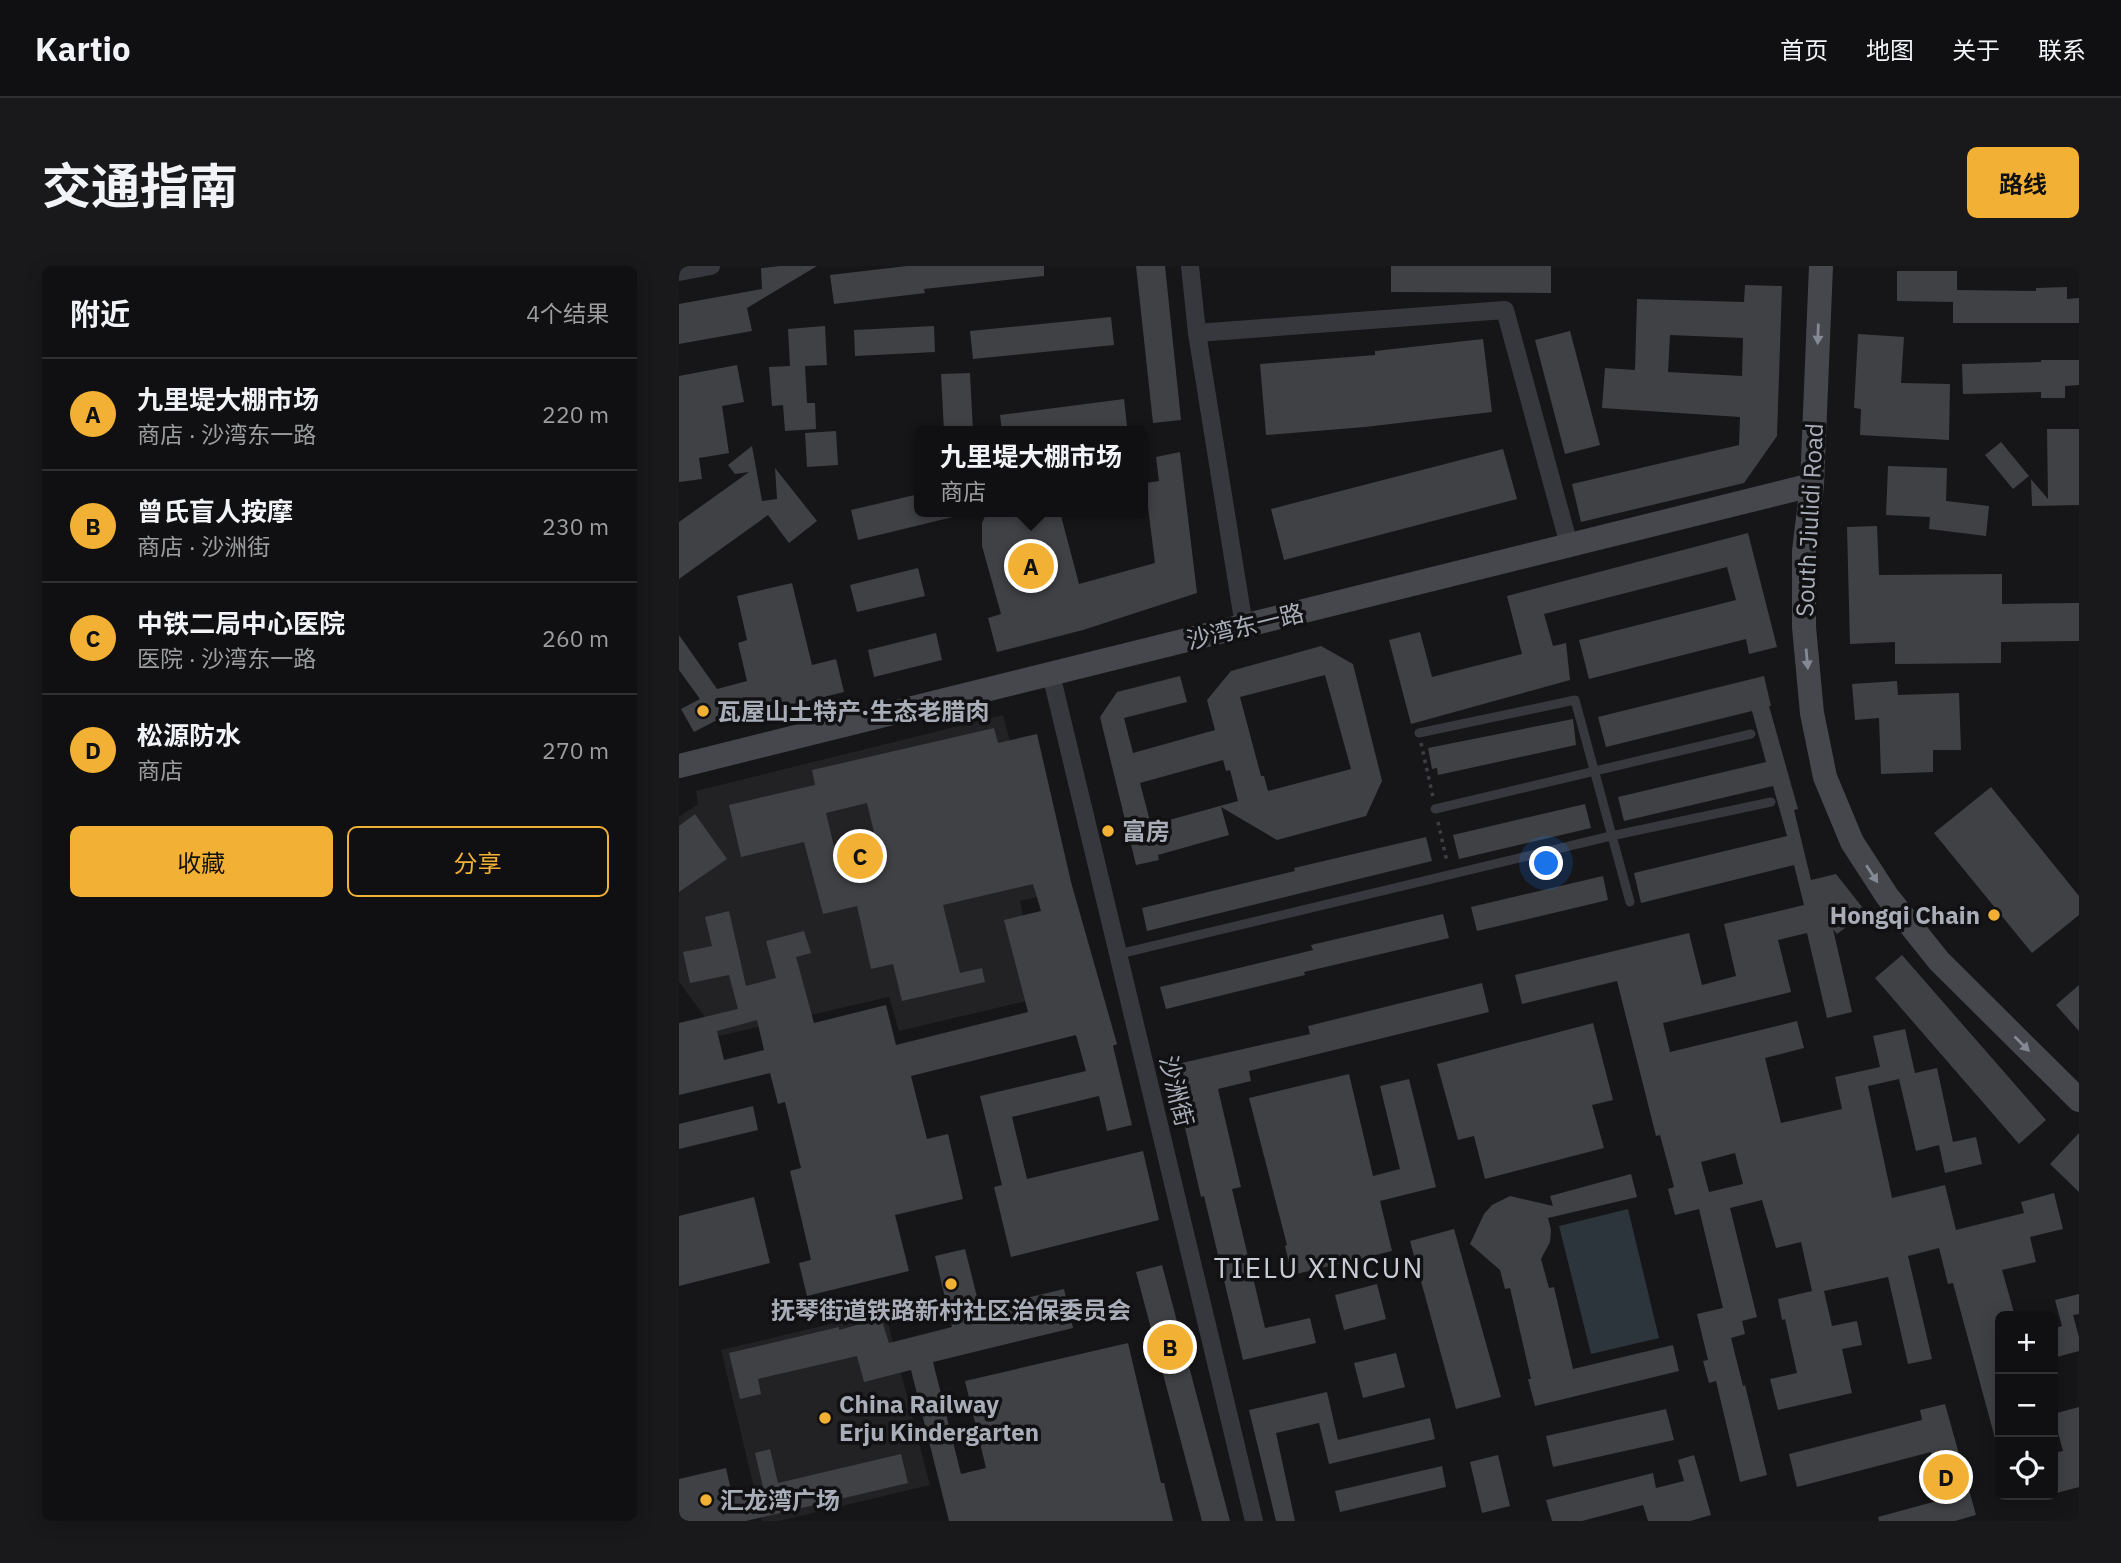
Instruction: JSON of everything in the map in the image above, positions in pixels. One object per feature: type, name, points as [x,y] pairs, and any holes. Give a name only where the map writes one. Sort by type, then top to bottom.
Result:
[{"type":"street","points":[[679,272],[711,266]]},
{"type":"street","points":[[1190,266],[1197,333],[1244,626]]},
{"type":"street","name":"South Jiulidi Road","points":[[1821,266],[1812,485],[1804,551],[1804,627],[1812,713],[1825,777],[1852,842],[1887,896],[1939,961],[2079,1100]]},
{"type":"street","points":[[1197,333],[1505,310],[1569,545]]},
{"type":"street","name":"沙湾东一路","points":[[679,766],[1812,485]]},
{"type":"street","name":"沙洲街","points":[[1051,674],[1254,1521]]},
{"type":"lane","points":[[1419,733],[1575,700],[1630,902]]},
{"type":"lane","points":[[1435,809],[1751,734]]},
{"type":"lane","points":[[1119,954],[1611,836],[1771,802]]},
{"type":"shaded area","points":[[1003,715],[1051,894],[1020,901],[1043,997],[899,1031],[889,997],[719,1036],[679,982],[679,817],[698,804],[696,791]]},
{"type":"shaded area","points":[[1628,1209],[1659,1338],[1591,1354],[1559,1226]]},
{"type":"shaded area","name":"China Railway Erju Kindergarten","points":[[885,1311],[930,1485],[779,1521],[762,1521],[721,1350]]},
{"type":"building","points":[[817,266],[747,308],[752,331],[679,344],[679,304],[762,289],[761,268]]},
{"type":"building","points":[[907,266],[1044,266],[1044,276],[924,289],[925,293],[834,304],[830,275]]},
{"type":"building","points":[[1136,266],[1165,266],[1181,420],[1153,423]]},
{"type":"building","points":[[1391,266],[1551,266],[1551,293],[1391,292]]},
{"type":"building","points":[[1897,271],[1957,271],[1957,290],[2036,291],[2036,288],[2067,287],[2067,299],[2079,298],[2079,323],[1953,323],[1953,302],[1897,301]]},
{"type":"building","points":[[1745,285],[1782,286],[1777,436],[1744,483],[1581,522],[1572,484],[1739,445],[1740,417],[1602,408],[1605,368],[1635,370],[1637,299],[1744,302]],"holes":[[[1670,335],[1743,338],[1742,376],[1668,372]]]},
{"type":"building","points":[[1111,317],[1114,345],[973,359],[970,331]]},
{"type":"building","points":[[825,326],[827,365],[805,366],[807,403],[815,403],[816,429],[785,431],[783,405],[772,406],[769,367],[790,366],[788,329]]},
{"type":"building","points":[[934,326],[935,352],[855,356],[854,330]]},
{"type":"building","points":[[1570,331],[1600,445],[1565,454],[1535,340]]},
{"type":"building","points":[[1858,334],[1904,337],[1901,383],[1950,384],[1949,440],[1860,435],[1861,409],[1854,408]]},
{"type":"building","points":[[1483,339],[1492,412],[1266,435],[1260,364],[1375,355],[1375,351]]},
{"type":"building","points":[[2079,360],[2079,385],[2065,386],[2065,398],[2041,398],[2041,392],[1963,394],[1962,364]]},
{"type":"building","points":[[737,365],[744,402],[722,406],[729,453],[699,458],[702,479],[679,482],[679,376]]},
{"type":"building","points":[[970,373],[973,426],[944,426],[941,374]]},
{"type":"building","points":[[1124,399],[1127,426],[1001,426],[1000,415]]},
{"type":"building","points":[[2047,429],[2079,429],[2079,505],[2032,506],[2031,479],[2048,499]]},
{"type":"building","points":[[836,431],[838,465],[807,467],[805,433]]},
{"type":"building","points":[[2001,442],[2029,476],[2013,489],[1985,455]]},
{"type":"building","points":[[752,446],[762,501],[777,499],[775,468],[817,521],[789,543],[768,515],[679,579],[679,522],[749,472],[735,474],[728,465]]},
{"type":"building","points":[[1503,449],[1517,499],[1284,560],[1271,509]]},
{"type":"building","points":[[1180,452],[1197,593],[1083,630],[997,652],[988,618],[1001,614],[982,546],[982,523],[985,517],[1061,517],[1079,584],[1155,563],[1148,507],[1148,483],[1159,481],[1156,457]]},
{"type":"building","points":[[1888,466],[1947,468],[1946,501],[1989,506],[1986,536],[1929,529],[1930,517],[1886,515]]},
{"type":"building","points":[[914,495],[914,517],[953,517],[858,540],[851,510]]},
{"type":"building","points":[[1877,526],[1879,575],[2002,574],[2002,604],[2079,603],[2079,641],[2001,642],[2001,663],[1895,664],[1895,642],[1850,644],[1847,527]]},
{"type":"building","points":[[1748,533],[1777,647],[1749,654],[1746,639],[1589,679],[1579,640],[1736,600],[1727,567],[1544,614],[1553,646],[1566,643],[1570,680],[1411,724],[1389,640],[1420,632],[1432,677],[1522,654],[1507,596]]},
{"type":"building","points":[[918,568],[925,596],[857,612],[850,585]]},
{"type":"building","points":[[792,583],[812,665],[836,659],[844,692],[743,717],[740,708],[694,732],[681,709],[700,699],[679,670],[679,635],[717,689],[747,681],[738,643],[747,640],[737,596]]},
{"type":"building","points":[[936,633],[942,660],[874,677],[868,650]]},
{"type":"building","points":[[1321,646],[1353,664],[1382,781],[1366,816],[1277,840],[1221,807],[1229,835],[1158,855],[1159,860],[1136,865],[1100,717],[1117,692],[1180,676],[1187,702],[1124,718],[1133,753],[1215,730],[1207,700],[1231,671]],"holes":[[[1325,675],[1351,769],[1268,791],[1264,776],[1261,776],[1240,697]],[[1223,760],[1226,771],[1230,770],[1238,801],[1151,825],[1140,783]]]},
{"type":"building","points":[[1764,676],[1769,706],[1798,809],[1794,810],[1811,880],[1836,874],[1866,912],[1837,934],[1833,929],[1852,1012],[1827,1018],[1807,933],[1778,940],[1791,992],[1663,1023],[1670,1052],[1797,1021],[1804,1048],[1765,1058],[1781,1123],[1842,1109],[1835,1077],[1880,1067],[1873,1036],[1905,1029],[1915,1073],[1937,1068],[1953,1142],[1976,1137],[1982,1164],[1945,1173],[1939,1145],[1916,1151],[1899,1079],[1868,1086],[1892,1198],[1945,1185],[1956,1230],[2024,1213],[2021,1202],[2054,1193],[2063,1229],[2030,1237],[2036,1262],[2002,1270],[2014,1311],[1995,1311],[1995,1438],[1953,1283],[1948,1284],[1939,1248],[1908,1256],[1932,1359],[1908,1364],[1888,1277],[1824,1291],[1832,1326],[1857,1321],[1862,1345],[1842,1349],[1852,1393],[1778,1410],[1770,1379],[1797,1373],[1778,1299],[1812,1291],[1801,1242],[1776,1248],[1762,1200],[1730,1208],[1757,1317],[1742,1321],[1745,1334],[1731,1338],[1767,1475],[1740,1482],[1716,1381],[1709,1383],[1703,1361],[1708,1360],[1697,1314],[1723,1308],[1699,1209],[1675,1215],[1668,1189],[1674,1187],[1660,1135],[1656,1136],[1617,981],[1522,1004],[1515,975],[1689,933],[1702,985],[1736,976],[1724,924],[1804,905],[1794,865],[1641,903],[1634,873],[1787,836],[1773,786],[1624,821],[1618,797],[1766,762],[1752,711],[1606,747],[1598,717]],"holes":[[[1735,1153],[1743,1184],[1709,1192],[1701,1162]]]},
{"type":"building","points":[[1897,681],[1898,695],[1959,693],[1961,750],[1933,750],[1933,772],[1881,774],[1879,718],[1855,720],[1852,684]]},
{"type":"building","points":[[1573,719],[1576,745],[1438,775],[1437,768],[1432,769],[1428,748]]},
{"type":"building","points":[[994,728],[998,743],[1037,734],[1071,882],[1117,1044],[1113,1046],[1132,1125],[1107,1131],[1099,1096],[1012,1117],[1027,1179],[1143,1151],[1159,1220],[1011,1257],[994,1187],[1002,1185],[980,1096],[1086,1071],[1076,1035],[911,1076],[927,1139],[948,1134],[963,1199],[895,1215],[909,1271],[807,1296],[799,1263],[811,1260],[790,1171],[801,1168],[785,1102],[778,1104],[770,1073],[679,1095],[679,1023],[738,1009],[729,975],[690,983],[683,952],[712,946],[705,917],[729,911],[746,986],[776,978],[766,941],[804,931],[811,953],[796,957],[814,1023],[886,1005],[896,1045],[1028,1012],[1004,920],[1041,911],[1033,884],[943,905],[960,973],[982,968],[985,982],[902,1001],[893,964],[871,969],[857,906],[823,914],[804,842],[741,857],[729,805],[815,785],[812,770]],"holes":[[[867,803],[877,845],[836,855],[826,813]],[[757,1020],[764,1050],[724,1060],[717,1031]]]},
{"type":"building","points":[[1991,787],[2079,896],[2079,915],[2032,953],[1934,833]]},
{"type":"building","points":[[1585,804],[1591,828],[1459,859],[1453,835]]},
{"type":"building","points":[[695,814],[727,859],[679,892],[679,826]]},
{"type":"building","points":[[1426,837],[1432,861],[1147,931],[1142,908]]},
{"type":"building","points":[[1603,876],[1608,900],[1477,931],[1471,907]]},
{"type":"building","points":[[1443,914],[1449,938],[1304,972],[1305,975],[1166,1009],[1160,987],[1313,950],[1311,945]]},
{"type":"building","points":[[1902,955],[2046,1120],[2019,1144],[1875,978]]},
{"type":"building","points":[[1482,983],[1489,1012],[1249,1071],[1251,1081],[1218,1089],[1241,1187],[1232,1189],[1265,1328],[1310,1318],[1316,1343],[1243,1360],[1183,1119],[1189,1118],[1177,1064],[1310,1034],[1308,1026]]},
{"type":"building","points":[[2079,985],[2079,1031],[2056,1005]]},
{"type":"building","points":[[1593,1023],[1613,1100],[1592,1105],[1604,1148],[1485,1179],[1474,1136],[1458,1140],[1437,1064]]},
{"type":"building","points":[[1349,1074],[1373,1176],[1400,1169],[1380,1086],[1409,1079],[1436,1187],[1380,1201],[1392,1251],[1292,1275],[1285,1246],[1287,1245],[1249,1098]]},
{"type":"building","points":[[753,1106],[758,1130],[679,1149],[679,1124]]},
{"type":"building","points":[[2079,1133],[2079,1192],[2050,1164]]},
{"type":"building","points":[[1631,1174],[1637,1197],[1548,1218],[1550,1242],[1541,1259],[1549,1288],[1554,1287],[1573,1369],[1673,1345],[1679,1371],[1535,1406],[1510,1288],[1505,1289],[1500,1270],[1470,1244],[1484,1214],[1492,1205],[1510,1196],[1553,1206],[1550,1196]]},
{"type":"building","points":[[754,1197],[770,1263],[679,1286],[679,1216]]},
{"type":"building","points":[[1454,1229],[1501,1397],[1456,1409],[1410,1241]]},
{"type":"building","points":[[965,1249],[980,1309],[1064,1289],[1073,1328],[933,1362],[961,1474],[986,1468],[965,1381],[1128,1343],[1161,1483],[1164,1483],[1173,1521],[949,1521],[911,1370],[864,1382],[857,1356],[758,1379],[761,1394],[740,1399],[729,1353],[839,1327],[839,1330],[881,1318],[889,1343],[952,1327],[935,1256]]},
{"type":"building","points":[[1162,1265],[1230,1521],[1202,1521],[1136,1272]]},
{"type":"building","points":[[1377,1284],[1386,1319],[1344,1330],[1335,1295]]},
{"type":"building","points":[[2079,1294],[2079,1314],[2073,1315],[2079,1337],[2079,1351],[2058,1357],[2058,1327],[2062,1326],[2055,1300]]},
{"type":"building","points":[[1396,1353],[1405,1387],[1363,1398],[1354,1363]]},
{"type":"building","points":[[1327,1392],[1338,1440],[1430,1418],[1435,1439],[1329,1464],[1319,1423],[1276,1433],[1295,1521],[1276,1521],[1249,1410]]},
{"type":"building","points":[[1945,1404],[1976,1515],[1955,1521],[1879,1521],[1878,1517],[1944,1499],[1931,1452],[1797,1487],[1789,1454],[1922,1420],[1920,1410]]},
{"type":"building","points":[[2079,1407],[2079,1487],[2058,1493],[2058,1452],[2063,1451],[2058,1432],[2058,1413]]},
{"type":"building","points":[[1666,1409],[1674,1440],[1553,1467],[1546,1436]]},
{"type":"building","points":[[770,1449],[778,1483],[901,1454],[908,1483],[746,1521],[679,1521],[679,1479],[726,1468],[732,1495],[763,1487],[755,1453]]},
{"type":"building","points":[[1498,1455],[1510,1506],[1482,1513],[1470,1462]]},
{"type":"building","points":[[1694,1455],[1711,1515],[1690,1521],[1648,1521],[1643,1505],[1582,1521],[1552,1521],[1546,1500],[1653,1473],[1656,1488],[1684,1481],[1678,1460]]},
{"type":"building","points":[[1442,1466],[1446,1487],[1340,1512],[1335,1491]]},
{"type":"place","name":"九里堤大棚市场","points":[[1031,566]]},
{"type":"place","name":"瓦屋山土特产·生态老腊肉","points":[[703,711]]},
{"type":"place","name":"富房","points":[[1108,831]]},
{"type":"place","name":"中铁二局中心医院","points":[[860,856]]},
{"type":"place","name":"Hongqi Chain","points":[[1994,915]]},
{"type":"place","name":"抚琴街道铁路新村社区治保委员会","points":[[951,1284]]},
{"type":"place","name":"曾氏盲人按摩","points":[[1170,1347]]},
{"type":"place","name":"China Railway Erju Kindergarten","points":[[825,1418]]},
{"type":"place","name":"松源防水","points":[[1946,1477]]},
{"type":"place","name":"汇龙湾广场","points":[[706,1500]]},
{"type":"district","name":"TIELU XINCUN","points":[[1319,1267]]}]
